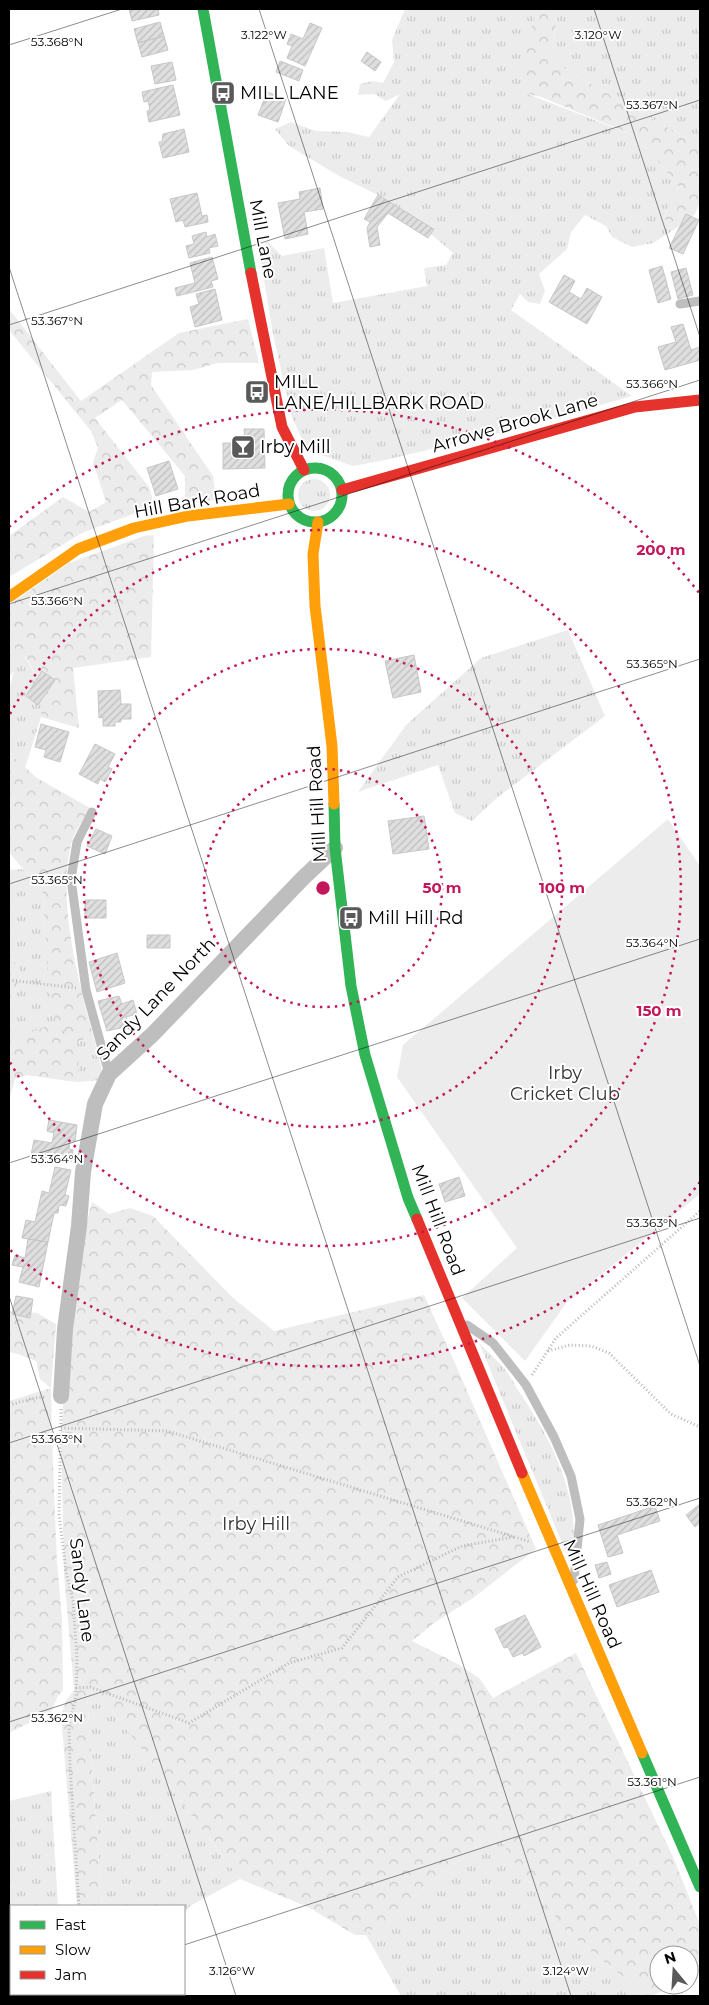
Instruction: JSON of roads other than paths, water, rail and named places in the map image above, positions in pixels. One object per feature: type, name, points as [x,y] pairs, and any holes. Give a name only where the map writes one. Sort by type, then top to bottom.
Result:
[{"type":"street","name":"Mill Lane","points":[[202,9],[269,368],[282,427],[304,470]]},
{"type":"street","name":"Arrowe Brook Lane","points":[[342,490],[635,407],[700,400]]},
{"type":"street","points":[[318,469],[327,471],[342,490],[339,508],[332,516],[323,521],[302,519],[289,504],[291,483],[304,470],[318,469]]},
{"type":"street","name":"Hill Bark Road","points":[[9,597],[78,549],[134,528],[188,516],[289,504]]},
{"type":"street","name":"Mill Hill Road","points":[[318,522],[313,554],[315,606],[332,746],[336,848],[351,986],[366,1055],[408,1198],[456,1318],[573,1595],[700,1887]]},
{"type":"street","name":"Sandy Lane North","points":[[61,1396],[65,1330],[79,1226],[83,1172],[95,1104],[109,1074],[153,1034],[304,878],[336,848]]},
{"type":"lane","points":[[680,304],[700,301]]},
{"type":"lane","points":[[92,812],[77,842],[71,879],[86,990],[109,1074]]},
{"type":"lane","points":[[456,1318],[494,1344],[526,1385],[554,1437],[571,1476],[580,1519],[573,1595]]},
{"type":"place","name":"MILL LANE","points":[[223,93]]},
{"type":"place","name":"MILL LANE/HILLBARK ROAD","points":[[257,392]]},
{"type":"place","name":"Irby Mill","points":[[243,447]]},
{"type":"place","name":"Mill Hill Rd","points":[[351,918]]},
{"type":"park label","name":"Irby Cricket Club","points":[[565,1083]]},
{"type":"park label","name":"Irby Hill","points":[[256,1524]]}]
